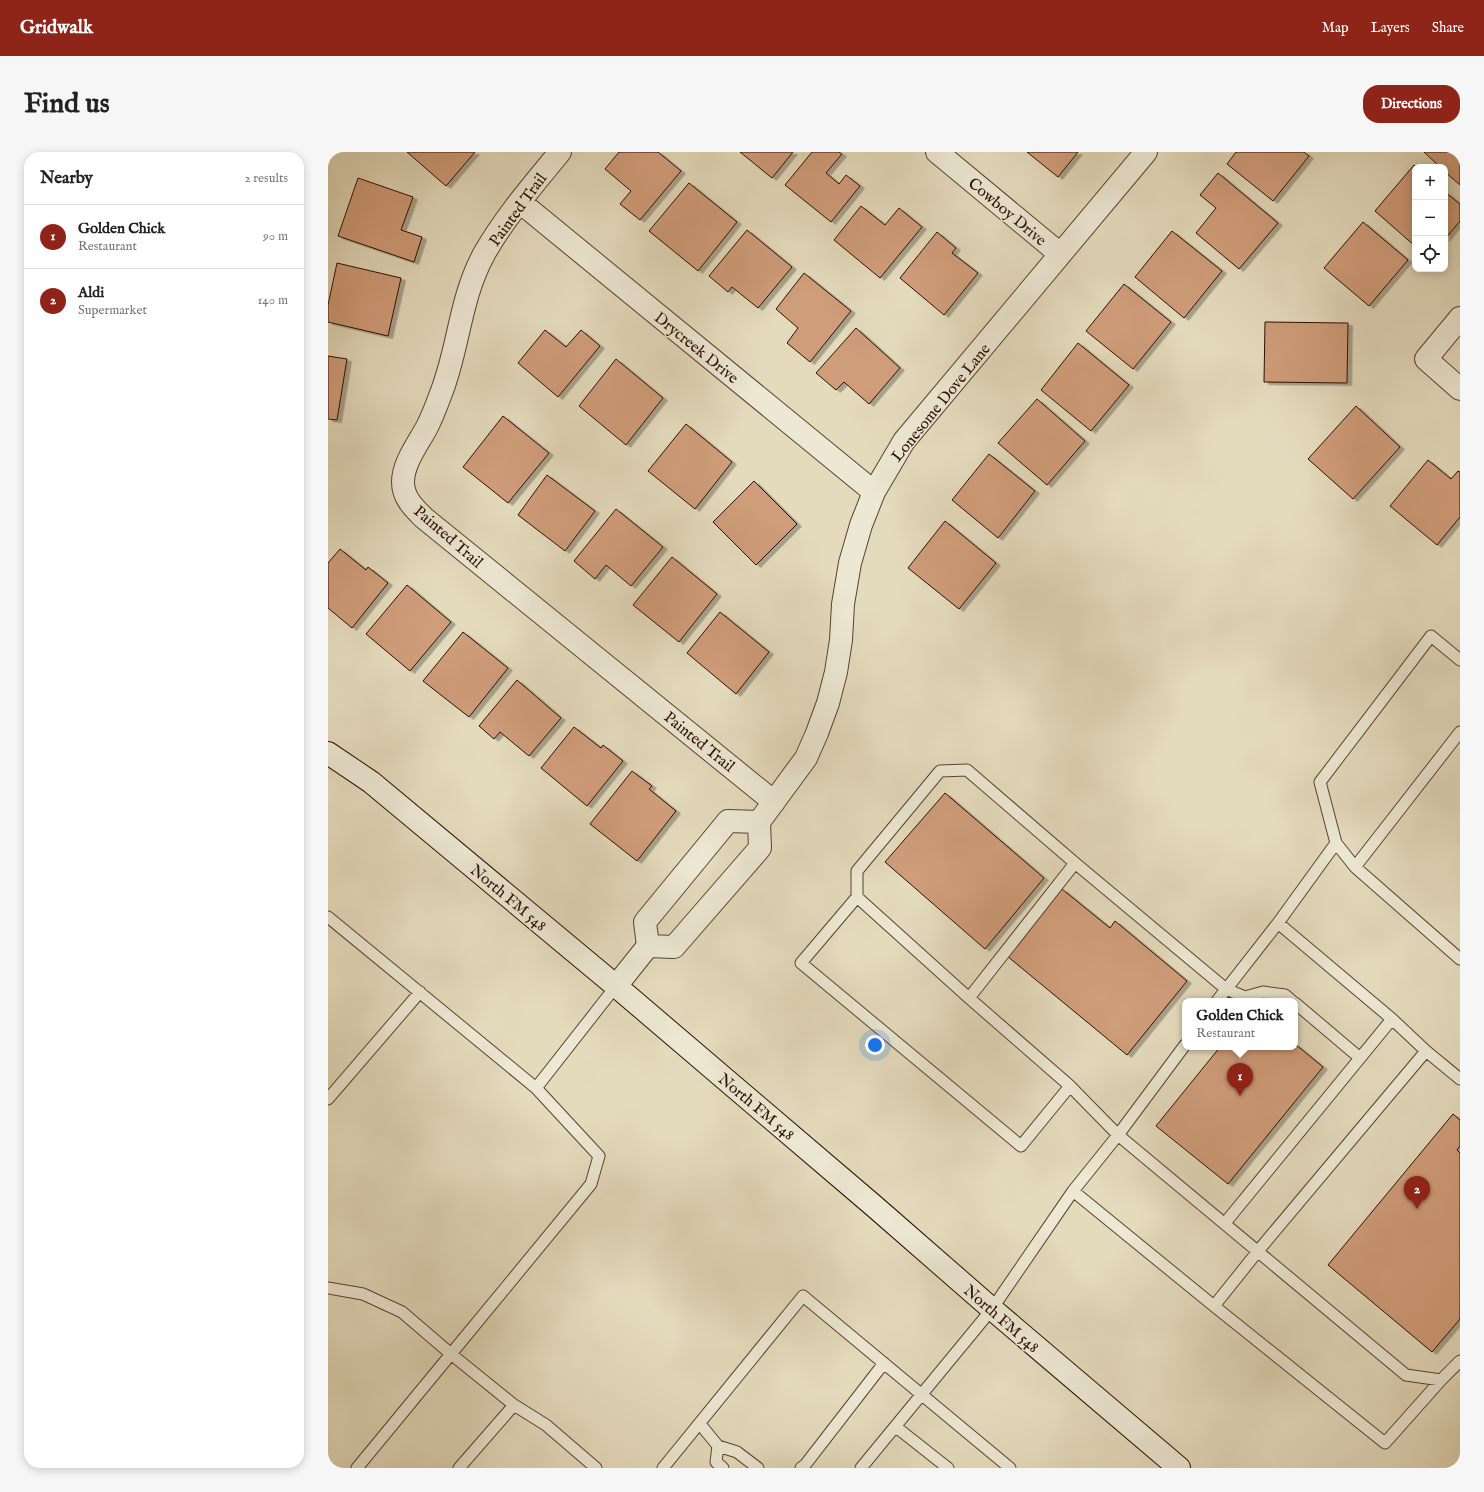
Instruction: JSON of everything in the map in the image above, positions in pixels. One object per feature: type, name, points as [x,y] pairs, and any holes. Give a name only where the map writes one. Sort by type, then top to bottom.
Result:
[{"type":"street","name":"Painted Trail","points":[[560,152],[497,232],[483,256],[462,310],[450,370],[427,426],[405,468],[403,483],[406,495],[412,506],[424,518],[774,802]]},
{"type":"street","name":"Cowboy Drive","points":[[938,152],[1060,254]]},
{"type":"street","name":"Lonesome Dove Lane","points":[[759,822],[806,758],[828,703],[836,672],[850,564],[861,525],[874,492],[904,441],[1146,152]]},
{"type":"street","name":"Drycreek Drive","points":[[520,202],[874,492]]},
{"type":"street","points":[[1460,318],[1426,359],[1460,389]]},
{"type":"street","name":"North FM 548","points":[[328,753],[371,782],[616,986],[1179,1468]]},
{"type":"street","points":[[616,986],[648,946],[644,922],[728,822],[759,822],[760,848],[674,947],[648,946]]},
{"type":"lane","points":[[1460,660],[1431,636],[1320,782],[1336,843],[1355,867],[1460,959]]},
{"type":"lane","points":[[1355,867],[1460,732]]},
{"type":"lane","points":[[1070,1086],[1021,1146],[801,963],[857,897],[857,871],[940,771],[967,770],[1075,863],[1226,989],[1245,997],[1263,992],[1284,995],[1288,998]]},
{"type":"lane","points":[[1219,998],[1278,923],[1336,843]]},
{"type":"lane","points":[[969,998],[1075,863]]},
{"type":"lane","points":[[857,897],[969,998],[1070,1086],[1118,1135],[1406,1375],[1441,1380]]},
{"type":"lane","points":[[328,916],[536,1088],[599,1156],[591,1184],[358,1468]]},
{"type":"lane","points":[[1278,923],[1392,1019],[1426,1051],[1460,1079]]},
{"type":"lane","points":[[536,1088],[616,986]]},
{"type":"lane","points":[[328,1099],[420,992]]},
{"type":"lane","points":[[1298,1006],[1360,1058]]},
{"type":"lane","points":[[1225,1223],[1392,1019]]},
{"type":"lane","points":[[861,1468],[992,1309],[1073,1191],[1118,1135],[1182,1048]]},
{"type":"lane","points":[[1214,1306],[1258,1251],[1426,1051]]},
{"type":"lane","points":[[1073,1191],[1385,1443],[1460,1361]]},
{"type":"lane","points":[[328,1288],[363,1294],[402,1312],[514,1405],[546,1425],[596,1468]]},
{"type":"lane","points":[[663,1468],[803,1296],[1010,1468]]},
{"type":"lane","points":[[800,1468],[805,1465],[884,1363]]},
{"type":"lane","points":[[458,1468],[514,1405]]},
{"type":"lane","points":[[700,1424],[718,1446],[737,1452],[758,1468]]},
{"type":"lane","points":[[896,1427],[948,1468]]},
{"type":"lane","points":[[718,1446],[716,1462],[722,1468]]},
{"type":"building","points":[[407,152],[475,152],[446,186]]},
{"type":"building","points":[[619,152],[658,152],[681,171],[640,220],[620,204],[631,191],[605,169]]},
{"type":"building","points":[[740,152],[793,152],[772,178]]},
{"type":"building","points":[[812,152],[839,152],[842,154],[826,173],[839,184],[846,175],[860,186],[831,222],[785,185]]},
{"type":"building","points":[[1027,152],[1078,152],[1058,177]]},
{"type":"building","points":[[1236,152],[1304,152],[1309,156],[1273,201],[1227,164]]},
{"type":"building","points":[[1424,152],[1460,152],[1460,185],[1448,175],[1448,164],[1437,164]]},
{"type":"building","points":[[1412,167],[1412,243],[1375,211]]},
{"type":"building","points":[[1218,173],[1278,223],[1239,269],[1196,233],[1216,208],[1200,195]]},
{"type":"building","points":[[358,178],[413,197],[401,230],[422,237],[414,262],[338,236]]},
{"type":"building","points":[[689,183],[737,222],[698,271],[649,231]]},
{"type":"building","points":[[1448,194],[1460,204],[1460,221],[1448,235]]},
{"type":"building","points":[[861,206],[885,225],[899,208],[922,227],[880,278],[834,240]]},
{"type":"building","points":[[1363,222],[1408,260],[1369,306],[1324,268]]},
{"type":"building","points":[[747,230],[792,267],[758,308],[732,287],[728,292],[709,276]]},
{"type":"building","points":[[1172,231],[1222,271],[1184,318],[1135,277]]},
{"type":"building","points":[[937,232],[956,248],[952,253],[978,273],[944,315],[900,278]]},
{"type":"building","points":[[337,263],[401,278],[388,336],[328,322],[328,305]]},
{"type":"building","points":[[804,273],[851,311],[810,362],[787,343],[798,328],[776,309]]},
{"type":"building","points":[[1124,284],[1171,322],[1133,369],[1086,331]]},
{"type":"building","points":[[1265,322],[1348,323],[1347,383],[1264,382]]},
{"type":"building","points":[[856,328],[900,368],[869,404],[844,382],[836,390],[816,373]]},
{"type":"building","points":[[545,330],[566,347],[581,330],[600,346],[558,397],[518,363]]},
{"type":"building","points":[[1078,343],[1129,385],[1091,431],[1041,390]]},
{"type":"building","points":[[328,356],[347,359],[337,420],[328,419]]},
{"type":"building","points":[[616,359],[663,398],[626,445],[579,406]]},
{"type":"building","points":[[1037,399],[1085,441],[1047,485],[998,443]]},
{"type":"building","points":[[1356,406],[1400,447],[1353,499],[1308,459]]},
{"type":"building","points":[[503,416],[549,453],[508,503],[463,467]]},
{"type":"building","points":[[686,424],[732,462],[695,509],[648,471]]},
{"type":"building","points":[[989,454],[1035,491],[998,538],[952,500]]},
{"type":"building","points":[[1428,460],[1451,479],[1458,471],[1460,472],[1460,517],[1437,545],[1390,506]]},
{"type":"building","points":[[547,475],[595,511],[565,551],[518,515]]},
{"type":"building","points":[[754,481],[797,524],[756,565],[713,522]]},
{"type":"building","points":[[616,509],[663,547],[631,586],[606,565],[595,579],[574,561]]},
{"type":"building","points":[[945,521],[996,563],[959,609],[908,568]]},
{"type":"building","points":[[340,549],[366,570],[368,567],[388,583],[352,628],[328,608],[328,563]]},
{"type":"building","points":[[672,557],[717,594],[679,642],[633,605]]},
{"type":"building","points":[[407,585],[451,622],[410,671],[366,634]]},
{"type":"building","points":[[720,612],[769,652],[736,694],[687,653]]},
{"type":"building","points":[[463,632],[508,668],[469,717],[423,681]]},
{"type":"building","points":[[517,680],[561,718],[529,756],[500,732],[494,739],[479,726]]},
{"type":"building","points":[[574,727],[601,748],[603,745],[623,761],[587,806],[541,768]]},
{"type":"building","points":[[632,771],[652,786],[649,789],[676,811],[637,861],[590,824]]},
{"type":"building","points":[[945,793],[1044,878],[985,949],[885,862]]},
{"type":"building","points":[[1062,889],[1110,928],[1115,921],[1187,981],[1127,1055],[1007,956]]},
{"type":"building","points":[[1298,1046],[1323,1067],[1228,1184],[1156,1126],[1218,1050],[1298,1050]]},
{"type":"building","points":[[1453,1114],[1460,1120],[1460,1146],[1457,1150],[1460,1153],[1460,1319],[1432,1352],[1328,1265]]},
{"type":"place","name":"Golden Chick","points":[[1240,1096]]},
{"type":"place","name":"Aldi","points":[[1417,1209]]}]
